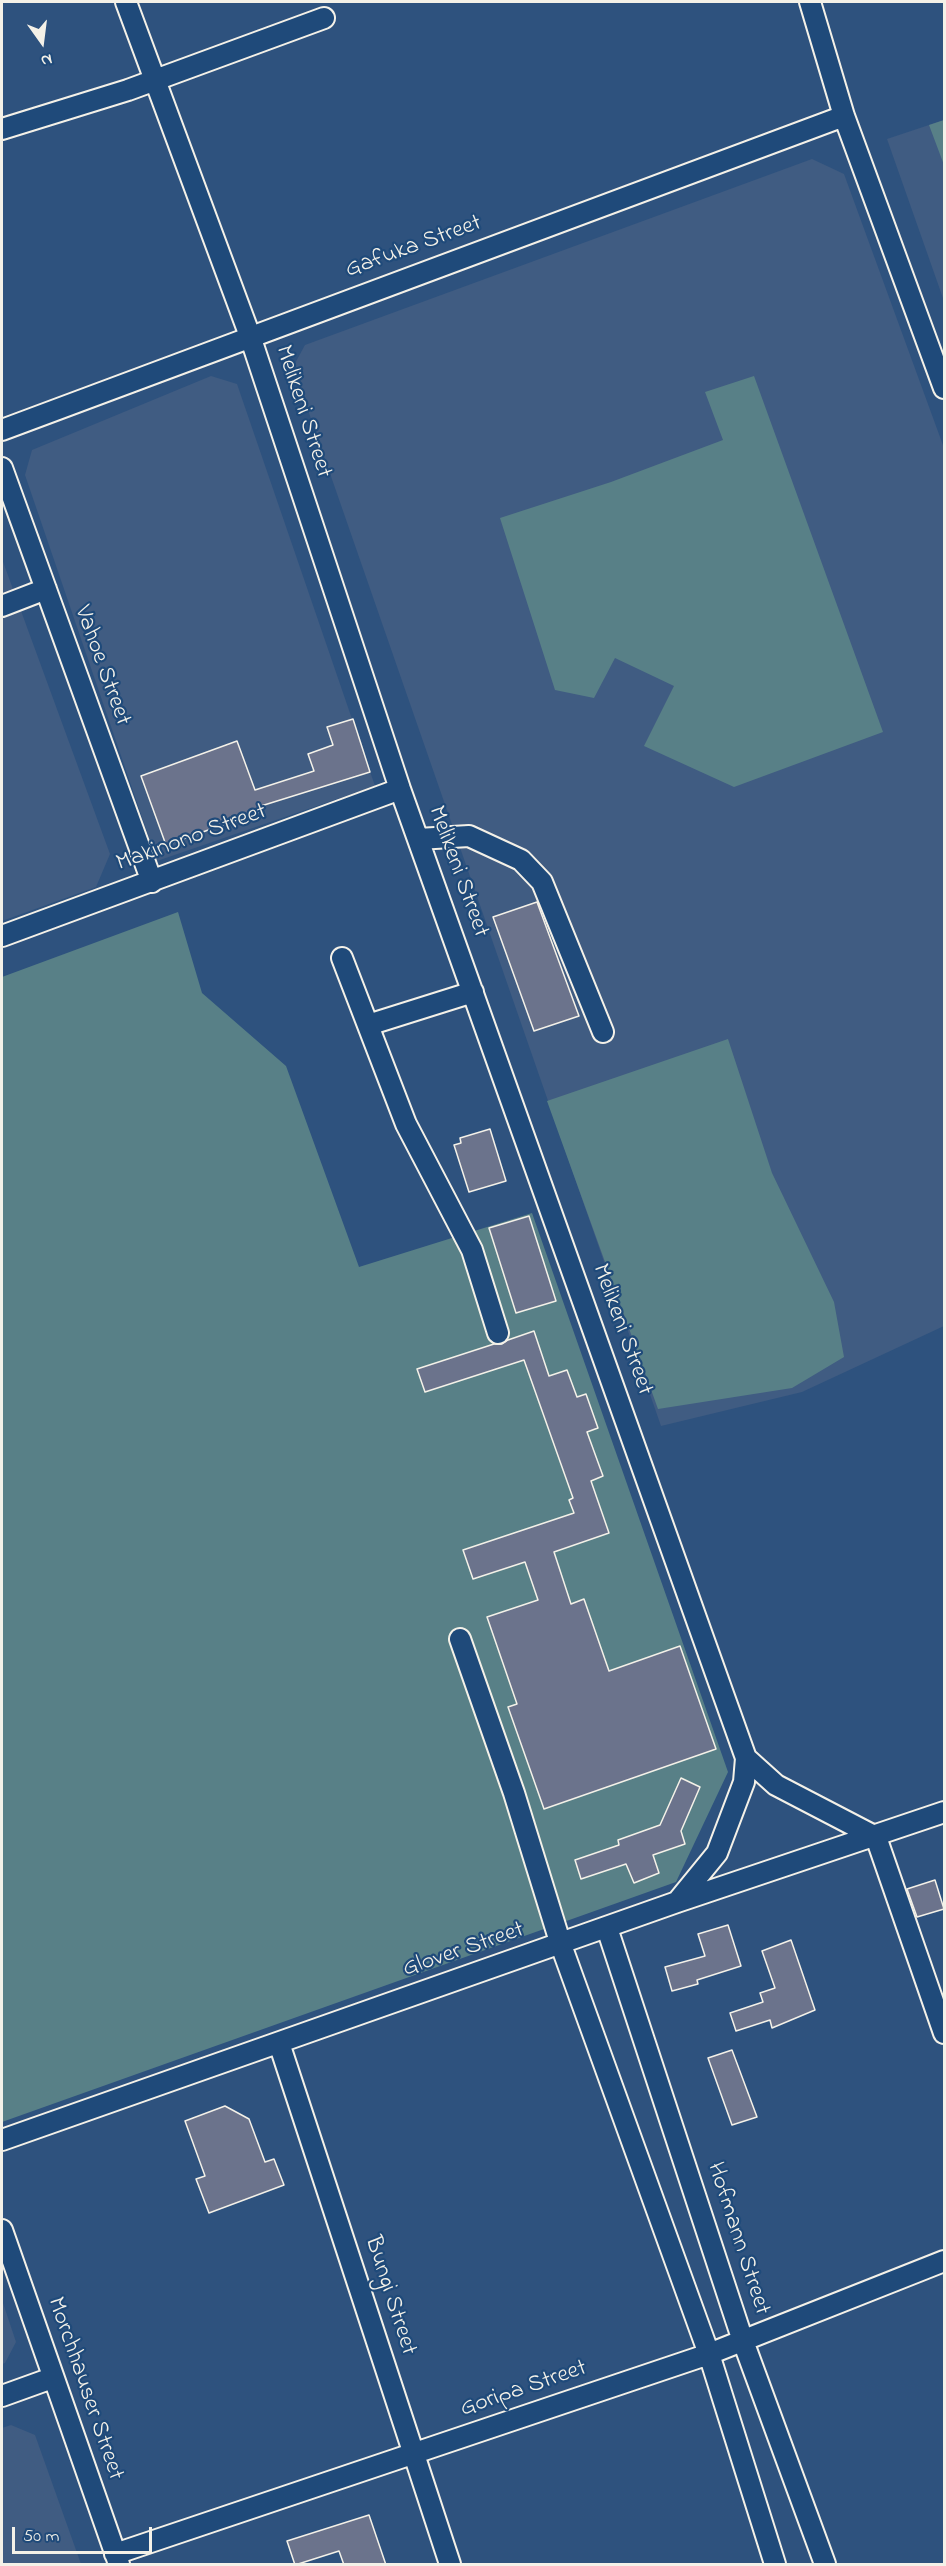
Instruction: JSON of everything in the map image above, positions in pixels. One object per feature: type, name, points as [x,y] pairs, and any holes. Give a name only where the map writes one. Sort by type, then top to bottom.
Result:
[{"type":"street","name":"Melikeni Street","points":[[126,2],[250,336],[400,789],[746,1758],[744,1782],[717,1853],[677,1902]]},
{"type":"street","points":[[810,2],[844,116],[938,351],[945,388]]},
{"type":"street","points":[[2,129],[324,18]]},
{"type":"street","name":"Gafuka Street","points":[[2,430],[844,116]]},
{"type":"street","name":"Vahoe Street","points":[[2,468],[152,882]]},
{"type":"street","points":[[2,606],[46,589]]},
{"type":"street","name":"Makinono Street","points":[[2,936],[400,789]]},
{"type":"street","points":[[418,838],[469,836],[521,860],[542,882],[603,1032]]},
{"type":"street","points":[[342,958],[405,1124],[472,1250],[498,1333]]},
{"type":"street","points":[[368,1025],[473,992]]},
{"type":"street","points":[[460,1639],[514,1793],[561,1944],[709,2354],[775,2565]]},
{"type":"street","name":"Melikeni Street","points":[[746,1758],[776,1785],[876,1837]]},
{"type":"street","name":"Glover Street","points":[[2,2140],[677,1902],[945,1812]]},
{"type":"street","points":[[876,1837],[945,2033]]},
{"type":"street","name":"Hofmann Street","points":[[607,1928],[743,2341],[825,2565]]},
{"type":"street","name":"Bungi Street","points":[[279,2043],[450,2565]]},
{"type":"street","name":"Morchhauser Street","points":[[2,2230],[117,2559]]},
{"type":"street","name":"Goripa Street","points":[[117,2559],[414,2454],[709,2354],[945,2261]]},
{"type":"street","points":[[2,2396],[52,2378]]},
{"type":"shaded area","points":[[944,120],[944,301],[887,139]]},
{"type":"shaded area","points":[[812,159],[844,174],[944,448],[944,1326],[802,1392],[661,1426],[293,367],[305,345]]},
{"type":"shaded area","points":[[211,376],[237,384],[375,786],[157,861],[25,475],[32,450]]},
{"type":"shaded area","points":[[2,559],[110,854],[96,887],[2,921]]},
{"type":"shaded area","points":[[2,2300],[16,2342],[5,2363],[2,2364]]},
{"type":"shaded area","points":[[11,2425],[35,2435],[81,2564],[2,2564],[2,2428]]},
{"type":"green space","points":[[944,120],[944,165],[929,125]]},
{"type":"green space","points":[[754,376],[883,732],[734,787],[644,746],[674,686],[615,658],[594,698],[555,690],[500,518],[611,482],[723,440],[705,392]]},
{"type":"green space","points":[[178,912],[202,993],[286,1066],[359,1267],[532,1213],[728,1772],[676,1882],[2,2122],[2,977]]},
{"type":"green space","points":[[728,1039],[772,1173],[834,1302],[844,1357],[792,1388],[658,1409],[547,1101]]},
{"type":"building","points":[[353,719],[370,772],[261,806],[262,811],[166,845],[141,776],[237,741],[255,790],[314,771],[308,754],[333,745],[327,727]]},
{"type":"building","points":[[537,902],[579,1016],[534,1031],[493,917]]},
{"type":"building","points":[[490,1129],[506,1181],[469,1192],[454,1145],[461,1143],[460,1138]]},
{"type":"building","points":[[529,1216],[556,1301],[516,1313],[489,1228]]},
{"type":"building","points":[[534,1331],[549,1376],[567,1370],[577,1397],[586,1394],[598,1428],[587,1432],[603,1476],[591,1481],[609,1533],[554,1552],[571,1604],[584,1599],[609,1671],[680,1646],[716,1749],[544,1809],[508,1707],[517,1704],[487,1617],[538,1600],[525,1562],[473,1579],[463,1550],[574,1513],[569,1500],[573,1498],[524,1360],[425,1392],[417,1369],[494,1344],[502,1344]]},
{"type":"building","points":[[681,1778],[700,1787],[681,1831],[685,1844],[653,1855],[659,1873],[634,1883],[626,1864],[581,1879],[575,1860],[619,1845],[618,1840],[660,1825]]},
{"type":"building","points":[[935,1880],[944,1909],[917,1917],[907,1889]]},
{"type":"building","points":[[728,1925],[741,1966],[697,1980],[698,1984],[672,1991],[665,1967],[705,1956],[698,1934]]},
{"type":"building","points":[[791,1940],[815,2010],[772,2028],[770,2020],[736,2031],[730,2013],[763,2002],[760,1993],[775,1988],[762,1951]]},
{"type":"building","points":[[732,2050],[757,2117],[732,2125],[708,2058]]},
{"type":"building","points":[[225,2106],[249,2119],[265,2162],[274,2159],[284,2185],[209,2213],[196,2179],[205,2176],[185,2121]]},
{"type":"building","points":[[369,2515],[386,2565],[344,2565],[339,2551],[295,2565],[287,2541]]}]
